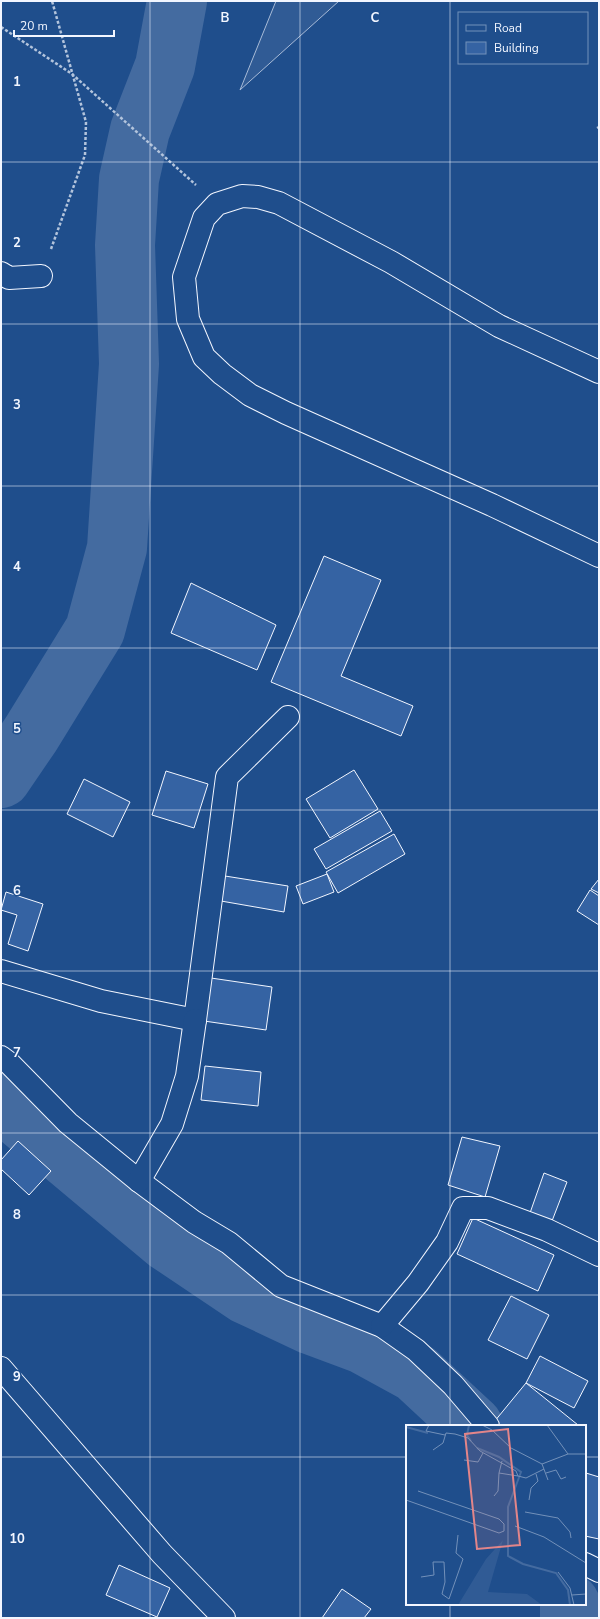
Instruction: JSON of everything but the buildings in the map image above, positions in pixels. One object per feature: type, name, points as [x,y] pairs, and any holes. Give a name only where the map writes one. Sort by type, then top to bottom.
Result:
[{"type":"street","points":[[599,372],[499,326],[391,262],[279,203],[258,197],[242,196],[217,204],[204,218],[184,278],[188,319],[204,357],[222,374],[250,395],[286,413],[492,505],[599,556]]},
{"type":"street","points":[[1,273],[9,278],[41,276]]},
{"type":"street","points":[[139,1181],[172,1124],[187,1076],[227,777],[288,717]]},
{"type":"street","points":[[1,971],[101,1001],[194,1020]]},
{"type":"street","points":[[1,1057],[10,1063],[68,1123],[139,1181],[194,1222],[229,1243],[281,1286],[382,1326],[416,1350],[443,1375],[487,1425]]},
{"type":"street","points":[[382,1326],[418,1283],[447,1242],[463,1208],[488,1208],[547,1230],[599,1255]]},
{"type":"street","points":[[1,1368],[162,1554],[224,1618]]},
{"type":"street","points":[[586,1564],[599,1571]]},
{"type":"path","points":[[41,276],[85,155],[86,122],[52,1]]},
{"type":"path","points":[[1,27],[72,74],[217,204]]},
{"type":"shaded area","points":[[276,1],[339,1],[240,90]]},
{"type":"waterway","points":[[1,778],[31,734],[95,630],[117,548],[129,364],[125,245],[129,179],[140,130],[165,66],[177,1]]},
{"type":"waterway","points":[[1,1102],[167,1241],[246,1294],[312,1325],[363,1344],[416,1373],[472,1425]]},
{"type":"waterway","points":[[570,1605],[570,1618]]}]
